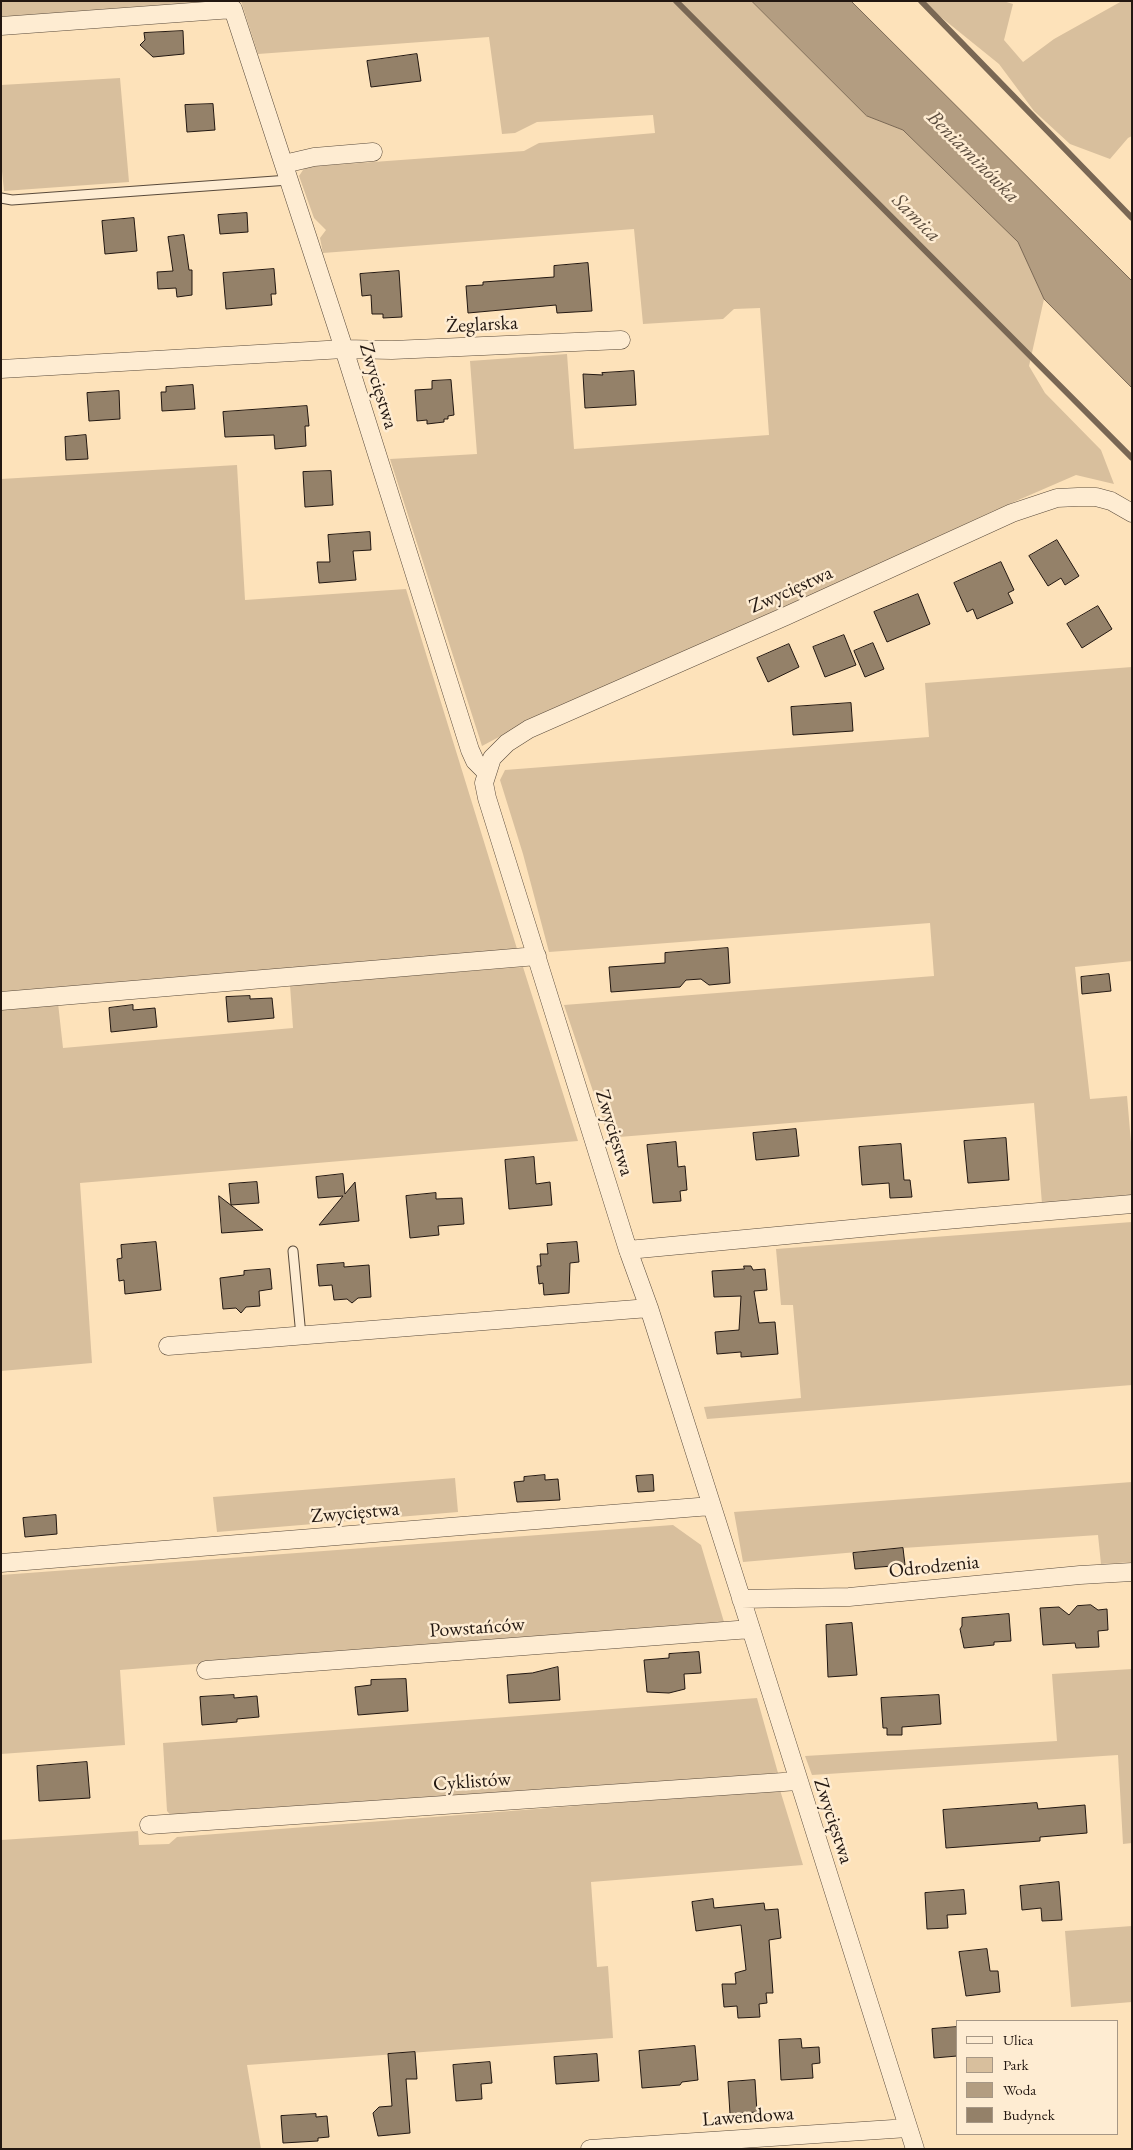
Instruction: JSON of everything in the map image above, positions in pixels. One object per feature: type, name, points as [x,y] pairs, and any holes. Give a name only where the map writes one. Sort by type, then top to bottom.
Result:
[{"type":"street","name":"Zwycięstwa","points":[[1,26],[233,9],[344,349],[470,750],[475,761],[486,772]]},
{"type":"street","points":[[286,172],[314,157],[373,152]]},
{"type":"street","name":"Żeglarska","points":[[1,369],[344,349],[392,350],[621,340]]},
{"type":"street","name":"Zwycięstwa","points":[[915,2149],[712,1506],[628,1250],[511,878],[484,783],[492,758],[507,743],[529,729],[786,616],[1012,513],[1057,498],[1096,497],[1111,501],[1132,513]]},
{"type":"street","points":[[1,1001],[537,956]]},
{"type":"street","points":[[628,1250],[1132,1204]]},
{"type":"street","points":[[168,1346],[648,1308]]},
{"type":"street","name":"Zwycięstwa","points":[[1,1563],[712,1506]]},
{"type":"street","name":"Odrodzenia","points":[[741,1599],[849,1597],[1080,1575],[1132,1572]]},
{"type":"street","name":"Powstańców","points":[[206,1670],[751,1629]]},
{"type":"street","name":"Cyklistów","points":[[149,1825],[798,1781]]},
{"type":"street","name":"Lawendowa","points":[[590,2149],[908,2128]]},
{"type":"lane","points":[[1,198],[12,200],[286,172]]},
{"type":"lane","points":[[293,1251],[301,1336]]},
{"type":"green space","points":[[1,1],[222,1],[1,20]]},
{"type":"green space","points":[[241,1],[752,1],[867,116],[903,130],[1018,242],[1044,299],[1029,366],[1045,393],[1101,450],[1114,484],[1076,475],[527,722],[482,746],[390,459],[477,454],[470,361],[567,354],[574,449],[769,435],[760,308],[734,309],[723,319],[643,324],[634,229],[323,253],[320,238],[326,230],[314,218],[299,176],[305,167],[524,151],[539,143],[655,133],[653,115],[537,122],[515,133],[502,134],[489,37],[258,54]]},
{"type":"green space","points":[[921,1],[1003,1],[1013,4],[1004,40],[1023,62],[1054,39],[1122,1],[1132,1],[1132,136],[1128,138],[1110,159],[1070,144],[1034,111],[999,64]]},
{"type":"green space","points":[[120,78],[129,182],[4,191],[1,161],[1,85]]},
{"type":"green space","points":[[237,465],[245,600],[406,589],[518,952],[1,994],[1,479]]},
{"type":"green space","points":[[1132,667],[1132,961],[1075,967],[1090,1099],[1127,1096],[1132,1154],[1132,1196],[1042,1204],[1034,1103],[619,1137],[605,1127],[564,1005],[934,976],[930,923],[549,952],[523,854],[500,780],[505,770],[929,737],[925,683]]},
{"type":"green space","points":[[523,967],[578,1141],[80,1183],[92,1363],[1,1371],[1,1008],[58,1003],[63,1048],[293,1028],[290,985]]},
{"type":"green space","points":[[1132,1222],[1132,1385],[707,1419],[704,1407],[801,1398],[793,1305],[781,1305],[776,1249]]},
{"type":"green space","points":[[455,1478],[458,1512],[217,1532],[213,1497]]},
{"type":"green space","points":[[1132,1482],[1132,1562],[1101,1564],[1098,1535],[903,1548],[743,1562],[734,1512]]},
{"type":"green space","points":[[673,1525],[701,1545],[724,1622],[120,1670],[125,1745],[1,1754],[1,1575]]},
{"type":"green space","points":[[1132,1669],[1132,1843],[1123,1844],[1118,1755],[812,1775],[805,1756],[1057,1741],[1052,1674]]},
{"type":"green space","points":[[757,1698],[778,1773],[173,1818],[167,1811],[163,1743]]},
{"type":"green space","points":[[780,1790],[803,1865],[591,1882],[597,1967],[608,1966],[613,2038],[247,2065],[261,2149],[1,2149],[1,1840],[138,1831],[139,1845],[169,1844],[177,1837]]},
{"type":"green space","points":[[1132,1926],[1132,2002],[1071,2007],[1065,1931]]},
{"type":"water","name":"Beniaminówka","points":[[752,1],[851,1],[1132,281],[1132,388],[1044,299],[1018,242],[903,130],[867,116]]},
{"type":"building","points":[[183,31],[184,54],[153,57],[140,45],[145,40],[144,33]]},
{"type":"building","points":[[417,54],[421,81],[371,87],[367,61]]},
{"type":"building","points":[[213,104],[215,130],[187,132],[185,105]]},
{"type":"building","points":[[247,213],[248,232],[220,234],[218,215]]},
{"type":"building","points":[[134,218],[137,251],[105,254],[102,221]]},
{"type":"building","points":[[184,235],[189,270],[192,270],[192,295],[177,297],[176,288],[158,289],[157,272],[173,271],[168,237]]},
{"type":"building","points":[[588,263],[592,311],[557,313],[556,305],[468,313],[466,286],[483,285],[483,282],[554,277],[554,266]]},
{"type":"building","points":[[274,269],[276,294],[271,294],[272,305],[226,309],[223,273]]},
{"type":"building","points":[[399,271],[402,317],[383,318],[383,314],[372,314],[371,295],[362,296],[360,274]]},
{"type":"building","points":[[634,371],[636,405],[585,408],[583,374],[603,375],[602,373]]},
{"type":"building","points":[[451,380],[454,415],[448,416],[448,419],[444,419],[444,422],[427,424],[427,420],[417,421],[415,390],[432,389],[432,381]]},
{"type":"building","points":[[193,385],[195,409],[162,411],[161,392],[166,392],[166,387]]},
{"type":"building","points":[[119,391],[120,419],[89,421],[87,393]]},
{"type":"building","points":[[307,406],[309,426],[305,426],[306,446],[275,449],[274,435],[225,437],[223,412]]},
{"type":"building","points":[[86,435],[88,459],[66,460],[65,437]]},
{"type":"building","points":[[331,471],[333,505],[305,507],[303,472]]},
{"type":"building","points":[[370,532],[371,550],[353,551],[356,580],[319,583],[317,562],[330,562],[328,535]]},
{"type":"building","points":[[1057,540],[1079,576],[1065,585],[1061,578],[1048,586],[1029,556]]},
{"type":"building","points":[[1001,562],[1014,590],[1008,593],[1013,603],[977,619],[973,609],[967,612],[954,583]]},
{"type":"building","points":[[918,594],[930,624],[887,642],[874,612]]},
{"type":"building","points":[[1098,606],[1112,629],[1082,648],[1067,624]]},
{"type":"building","points":[[844,635],[856,665],[825,677],[813,647]]},
{"type":"building","points":[[873,643],[884,669],[865,677],[854,651]]},
{"type":"building","points":[[789,644],[799,667],[768,682],[757,658]]},
{"type":"building","points":[[851,703],[853,731],[793,735],[791,707]]},
{"type":"building","points":[[728,948],[730,983],[709,985],[701,979],[686,980],[680,987],[611,992],[609,967],[665,963],[665,953]]},
{"type":"building","points":[[1109,974],[1111,991],[1082,994],[1081,977]]},
{"type":"building","points":[[250,996],[250,999],[272,998],[274,1018],[228,1022],[226,997]]},
{"type":"building","points":[[133,1005],[133,1010],[155,1008],[157,1027],[111,1032],[109,1008]]},
{"type":"building","points":[[796,1129],[799,1156],[756,1160],[753,1133]]},
{"type":"building","points":[[1006,1138],[1009,1180],[968,1183],[964,1141]]},
{"type":"building","points":[[676,1142],[678,1167],[685,1166],[687,1190],[680,1191],[681,1201],[653,1203],[647,1145]]},
{"type":"building","points":[[901,1144],[904,1180],[910,1180],[912,1197],[890,1198],[889,1183],[862,1185],[859,1147]]},
{"type":"building","points":[[534,1157],[536,1184],[550,1182],[552,1205],[509,1209],[505,1160]]},
{"type":"building","points":[[343,1174],[345,1194],[355,1182],[359,1221],[319,1225],[343,1196],[318,1198],[316,1177]]},
{"type":"building","points":[[257,1182],[259,1203],[231,1205],[229,1184]]},
{"type":"building","points":[[436,1193],[436,1199],[462,1198],[464,1224],[438,1226],[439,1235],[410,1238],[406,1196]]},
{"type":"building","points":[[219,1196],[263,1230],[222,1233]]},
{"type":"building","points":[[156,1242],[161,1290],[125,1294],[124,1280],[119,1281],[117,1259],[122,1258],[121,1245]]},
{"type":"building","points":[[577,1242],[579,1262],[570,1263],[569,1293],[544,1295],[543,1283],[539,1284],[537,1266],[541,1266],[540,1254],[548,1254],[547,1244]]},
{"type":"building","points":[[344,1263],[344,1267],[369,1265],[371,1297],[358,1298],[352,1303],[347,1299],[334,1300],[332,1285],[319,1286],[317,1265]]},
{"type":"building","points":[[744,1266],[751,1266],[753,1270],[765,1269],[767,1290],[754,1291],[759,1323],[775,1322],[778,1354],[741,1357],[741,1352],[717,1354],[715,1332],[739,1330],[741,1296],[714,1297],[712,1271],[744,1269]]},
{"type":"building","points":[[270,1269],[272,1289],[259,1291],[260,1306],[246,1307],[241,1313],[236,1308],[223,1309],[220,1278],[244,1275],[244,1271]]},
{"type":"building","points":[[545,1475],[545,1480],[558,1479],[560,1500],[517,1502],[514,1482],[524,1481],[524,1477]]},
{"type":"building","points":[[653,1475],[654,1491],[638,1492],[636,1476]]},
{"type":"building","points":[[56,1515],[57,1534],[25,1537],[23,1518]]},
{"type":"building","points":[[903,1548],[905,1565],[855,1569],[853,1553]]},
{"type":"building","points":[[1091,1605],[1098,1610],[1107,1609],[1108,1630],[1098,1631],[1099,1647],[1076,1648],[1075,1643],[1043,1645],[1040,1608],[1059,1607],[1069,1615],[1077,1606]]},
{"type":"building","points":[[1009,1614],[1011,1641],[994,1642],[994,1645],[964,1648],[960,1629],[962,1618]]},
{"type":"building","points":[[852,1623],[857,1675],[828,1677],[826,1625]]},
{"type":"building","points":[[699,1652],[701,1673],[684,1674],[685,1689],[669,1693],[647,1692],[644,1660],[669,1658],[669,1654]]},
{"type":"building","points":[[558,1667],[560,1700],[509,1703],[507,1675],[532,1673]]},
{"type":"building","points":[[406,1679],[408,1711],[358,1715],[355,1687],[371,1685],[371,1680]]},
{"type":"building","points":[[234,1695],[234,1698],[257,1696],[259,1717],[237,1719],[237,1722],[202,1725],[200,1697]]},
{"type":"building","points":[[939,1695],[941,1724],[902,1727],[902,1735],[887,1735],[887,1728],[883,1728],[881,1698]]},
{"type":"building","points":[[87,1762],[90,1798],[39,1801],[37,1766]]},
{"type":"building","points":[[1037,1803],[1038,1809],[1085,1805],[1087,1833],[1040,1837],[1040,1841],[946,1848],[943,1810]]},
{"type":"building","points":[[1059,1882],[1062,1920],[1042,1921],[1041,1908],[1022,1910],[1020,1886]]},
{"type":"building","points":[[964,1890],[966,1914],[947,1915],[948,1928],[927,1929],[925,1893]]},
{"type":"building","points":[[713,1899],[714,1908],[764,1903],[765,1910],[778,1909],[781,1938],[769,1940],[773,1993],[766,1993],[767,2003],[759,2004],[760,2017],[738,2018],[737,2006],[724,2007],[722,1984],[736,1984],[735,1973],[746,1970],[741,1925],[696,1931],[692,1902]]},
{"type":"building","points":[[987,1949],[990,1971],[998,1971],[1000,1992],[966,1996],[959,1952]]},
{"type":"building","points":[[956,2027],[956,2056],[934,2058],[932,2029]]},
{"type":"building","points":[[801,2039],[802,2048],[819,2047],[820,2063],[812,2064],[813,2078],[781,2080],[779,2040]]},
{"type":"building","points":[[695,2046],[698,2080],[682,2082],[680,2085],[642,2088],[639,2051]]},
{"type":"building","points":[[415,2052],[417,2079],[406,2079],[410,2133],[378,2136],[373,2113],[379,2107],[392,2106],[388,2054]]},
{"type":"building","points":[[597,2054],[599,2081],[556,2084],[554,2057]]},
{"type":"building","points":[[490,2062],[492,2083],[481,2084],[482,2099],[456,2101],[453,2065]]},
{"type":"building","points":[[755,2080],[757,2112],[730,2114],[728,2082]]},
{"type":"building","points":[[316,2114],[316,2117],[327,2116],[329,2137],[318,2138],[318,2141],[283,2143],[281,2116]]},
{"type":"waterway","name":"Samica","points":[[676,1],[1132,458]]},
{"type":"waterway","points":[[921,1],[1132,218]]}]
